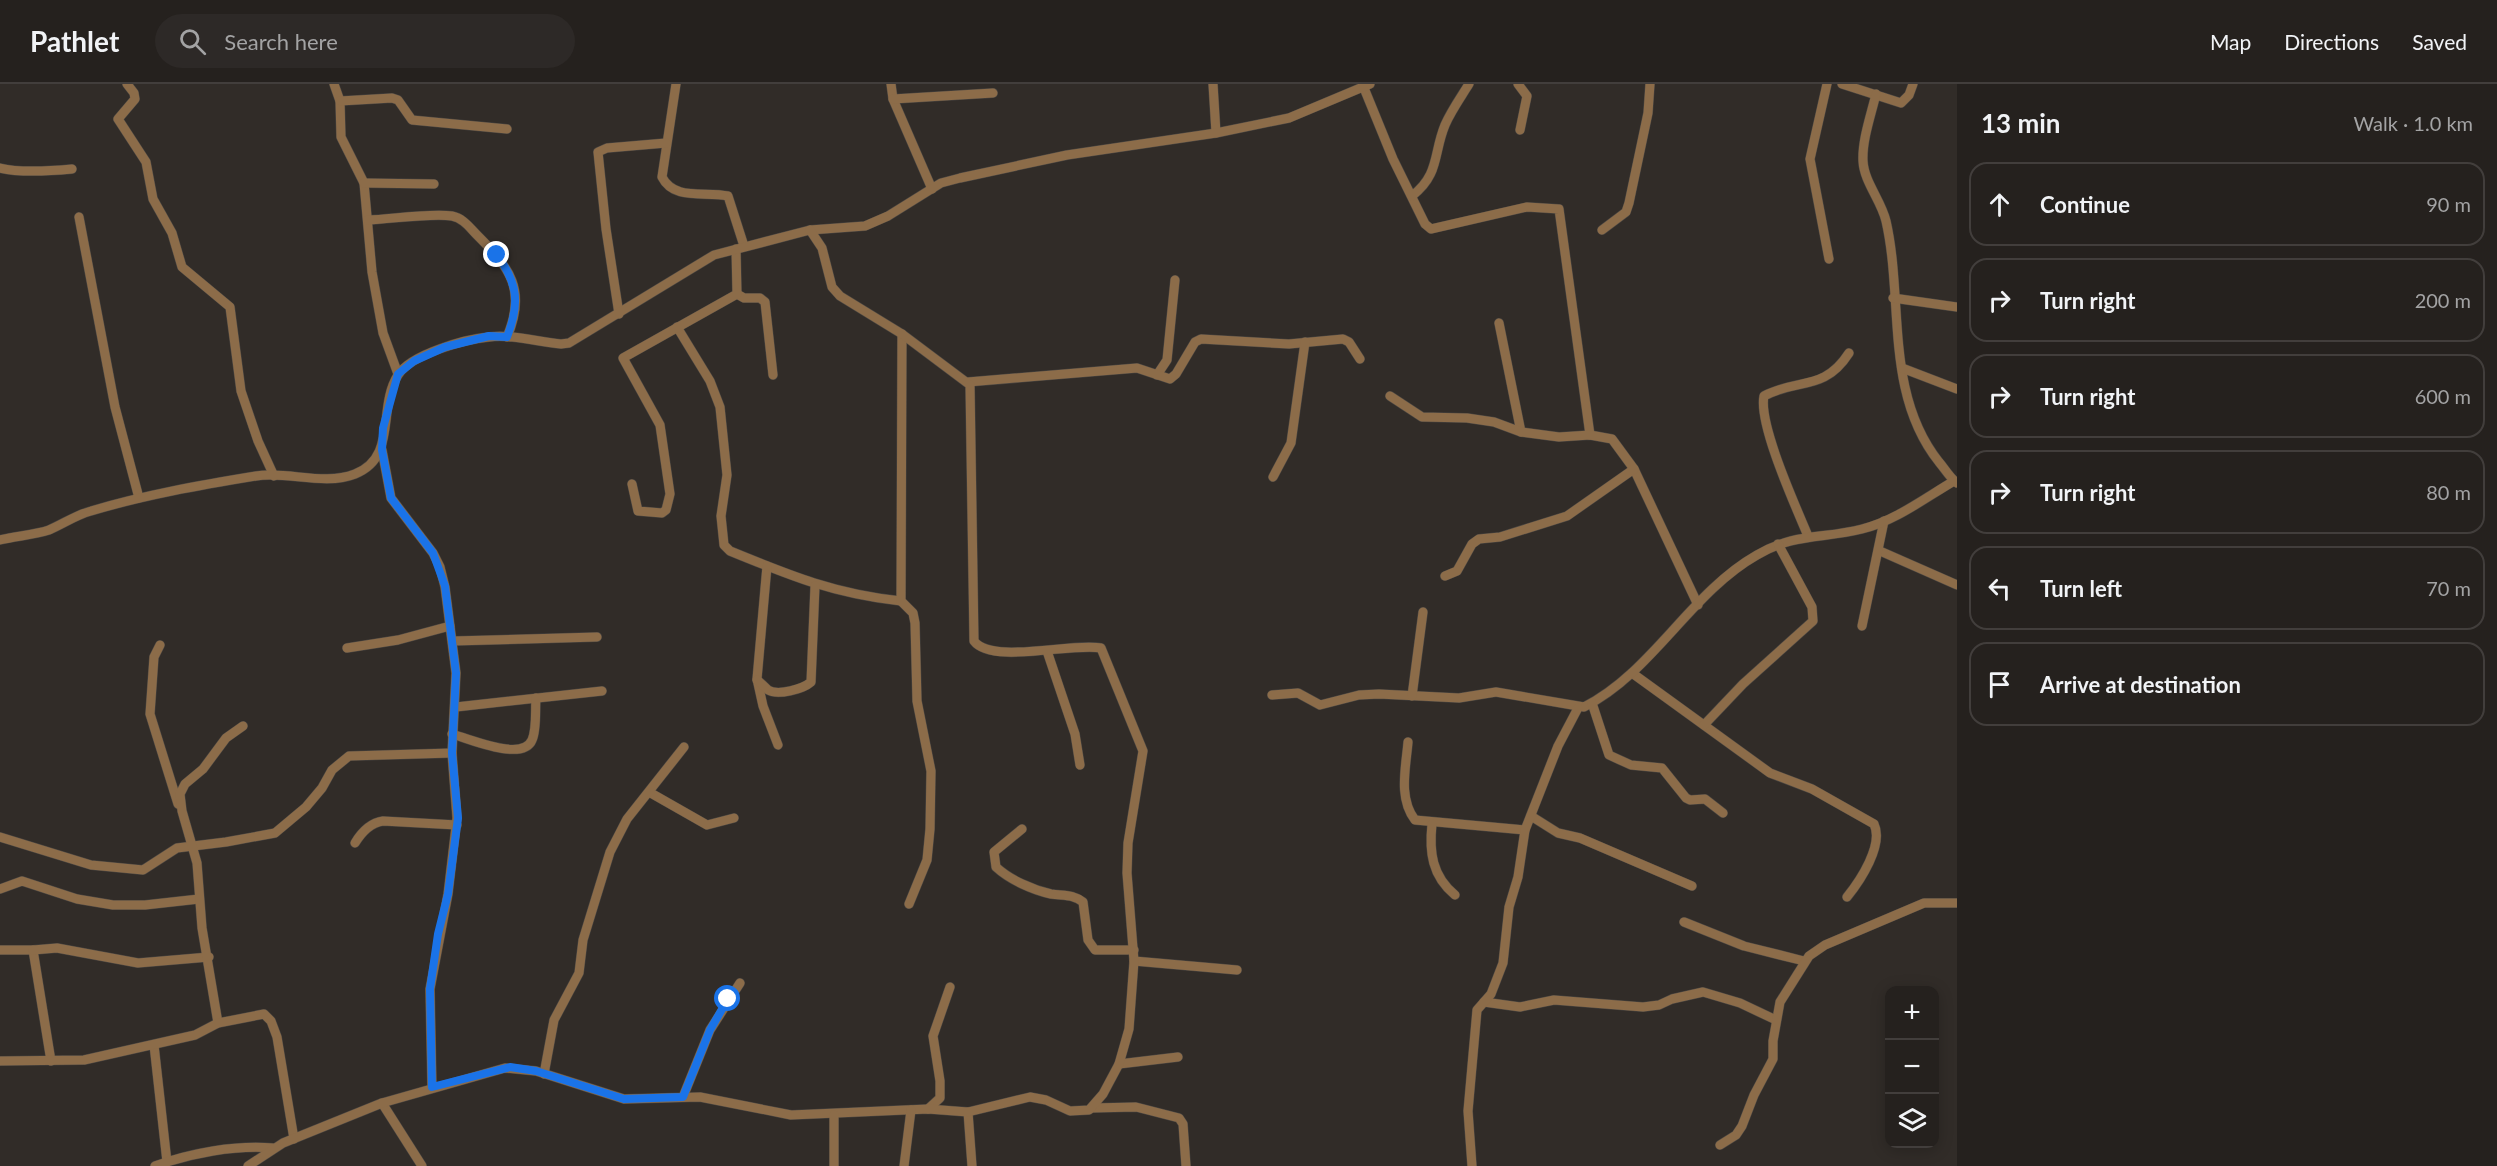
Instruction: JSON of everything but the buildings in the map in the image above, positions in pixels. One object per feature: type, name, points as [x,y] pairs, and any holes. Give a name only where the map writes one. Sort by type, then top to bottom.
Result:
[{"type":"street","points":[[126,84],[134,93],[135,99],[118,118],[146,162],[153,199],[172,233],[182,267],[230,307],[241,390],[258,441],[274,477]]},
{"type":"street","points":[[334,84],[340,101],[341,137],[364,183],[372,272],[383,333],[398,374]]},
{"type":"street","points":[[676,84],[662,177],[666,186],[684,194],[728,196],[740,248],[737,294]]},
{"type":"street","points":[[891,84],[893,99],[932,189]]},
{"type":"street","points":[[1213,84],[1215,133]]},
{"type":"street","points":[[1412,196],[1434,170],[1445,125],[1469,84]]},
{"type":"street","points":[[1518,84],[1527,96],[1520,130]]},
{"type":"street","points":[[1602,230],[1626,212],[1629,203],[1648,113],[1650,84]]},
{"type":"street","points":[[1827,84],[1810,159],[1829,260]]},
{"type":"street","points":[[1842,84],[1901,103],[1909,95],[1913,84]]},
{"type":"street","points":[[432,1087],[430,989],[438,934],[448,894],[457,825],[452,753],[456,707],[453,641],[440,567],[433,553],[391,498],[382,450],[383,428],[398,374],[414,361],[445,347],[489,336],[547,343],[569,343],[714,255],[810,230],[865,226],[888,216],[932,189],[960,178],[1030,162],[1154,140],[1215,133],[1289,118],[1367,86],[1412,196],[1431,229],[1527,207],[1559,209],[1590,435]]},
{"type":"street","points":[[893,99],[993,93]]},
{"type":"street","points":[[1272,695],[1298,693],[1320,705],[1359,695],[1396,694],[1459,698],[1496,692],[1578,708],[1592,703],[1632,674],[1698,605],[1739,567],[1778,544],[1808,536],[1863,529],[1884,521],[1956,482],[1926,446],[1913,417],[1902,368],[1886,219],[1865,175],[1863,161],[1876,94]]},
{"type":"street","points":[[340,101],[392,98],[398,100],[412,120],[507,129]]},
{"type":"street","points":[[620,314],[606,229],[598,152],[607,147],[666,143]]},
{"type":"street","points":[[0,168],[17,173],[36,169],[72,169]]},
{"type":"street","points":[[364,183],[434,184]]},
{"type":"street","points":[[368,220],[444,216],[463,221],[497,255],[512,280],[516,316],[507,337]]},
{"type":"street","points":[[79,217],[115,407],[139,498]]},
{"type":"street","points":[[810,230],[822,248],[832,287],[840,296],[902,334],[968,382],[972,392],[970,480],[974,640],[982,648],[1047,651],[1101,648],[1143,751],[1128,843],[1128,894],[1134,950],[1129,1029],[1119,1064],[1092,1108]]},
{"type":"street","points":[[1157,375],[1167,360],[1175,280]]},
{"type":"street","points":[[632,484],[638,511],[662,513],[666,510],[670,494],[660,425],[623,358],[737,294]]},
{"type":"street","points":[[737,294],[744,298],[760,298],[765,302],[773,375]]},
{"type":"street","points":[[1893,298],[1957,307]]},
{"type":"street","points":[[1499,323],[1521,432]]},
{"type":"street","points":[[677,327],[710,381],[720,407],[727,475],[721,516],[722,539],[730,551],[815,586],[865,597],[901,601],[913,613],[917,702],[931,771],[927,860],[909,904]]},
{"type":"street","points":[[901,601],[902,334]]},
{"type":"street","points":[[968,382],[1125,368],[1148,370],[1157,375],[1173,377],[1198,340],[1289,344],[1343,339],[1349,342],[1360,359]]},
{"type":"street","points":[[1273,477],[1291,442],[1305,342]]},
{"type":"street","points":[[1808,536],[1779,468],[1762,402],[1767,394],[1812,384],[1830,375],[1849,353]]},
{"type":"street","points":[[1902,368],[1957,389]]},
{"type":"street","points":[[1390,396],[1422,417],[1467,418],[1494,422],[1521,432],[1559,437],[1590,435],[1612,439],[1634,470],[1698,605]]},
{"type":"street","points":[[0,540],[50,529],[88,511],[139,498],[259,476],[318,479],[354,474],[370,466],[382,450]]},
{"type":"street","points":[[1445,576],[1457,571],[1472,544],[1479,539],[1500,537],[1567,516],[1634,470]]},
{"type":"street","points":[[1862,626],[1880,551],[1884,521]]},
{"type":"street","points":[[1704,725],[1743,684],[1813,621],[1812,607],[1778,544]]},
{"type":"street","points":[[1880,551],[1957,585]]},
{"type":"street","points":[[767,566],[757,679],[763,706],[778,745]]},
{"type":"street","points":[[757,679],[768,689],[777,693],[804,687],[811,682],[815,586]]},
{"type":"street","points":[[1412,696],[1423,612]]},
{"type":"street","points":[[347,648],[398,640],[450,626]]},
{"type":"street","points":[[453,641],[597,637]]},
{"type":"street","points":[[160,645],[154,657],[150,714],[158,747],[182,811],[197,863],[199,899],[218,1023]]},
{"type":"street","points":[[1047,651],[1075,734],[1080,765]]},
{"type":"street","points":[[1632,674],[1770,773],[1812,789],[1874,824],[1876,839],[1865,873],[1847,897]]},
{"type":"street","points":[[456,707],[602,691]]},
{"type":"street","points":[[452,734],[510,751],[521,750],[534,738],[536,698]]},
{"type":"street","points":[[1592,703],[1609,755],[1631,765],[1662,768],[1686,798],[1706,800],[1723,813]]},
{"type":"street","points":[[1472,1166],[1467,1128],[1474,1024],[1478,1008],[1497,983],[1503,963],[1509,907],[1518,877],[1525,830],[1558,746],[1578,708]]},
{"type":"street","points":[[182,811],[180,794],[185,784],[203,769],[226,738],[243,726]]},
{"type":"street","points":[[1408,742],[1406,803],[1414,820],[1432,824],[1525,830]]},
{"type":"street","points":[[544,1074],[554,1020],[579,973],[582,946],[610,852],[627,819],[684,747]]},
{"type":"street","points":[[0,837],[91,865],[129,871],[146,869],[172,850],[192,844],[226,842],[275,833],[306,807],[322,788],[332,770],[349,756],[452,753]]},
{"type":"street","points":[[649,792],[708,825],[734,818]]},
{"type":"street","points":[[1531,816],[1558,833],[1580,838],[1692,886]]},
{"type":"street","points":[[355,843],[360,834],[383,820],[457,825]]},
{"type":"street","points":[[1432,824],[1431,846],[1438,876],[1443,885],[1455,895]]},
{"type":"street","points":[[1022,829],[994,852],[996,867],[1012,879],[1031,887],[1050,894],[1073,896],[1083,902],[1088,940],[1095,950],[1134,950]]},
{"type":"street","points":[[0,889],[22,881],[77,899],[113,905],[145,905],[199,899]]},
{"type":"street","points":[[1720,1145],[1739,1132],[1754,1095],[1772,1062],[1776,1020],[1785,991],[1804,961],[1825,945],[1927,902],[1957,903]]},
{"type":"street","points":[[1684,922],[1744,946],[1804,961]]},
{"type":"street","points":[[0,950],[57,948],[138,963],[209,957]]},
{"type":"street","points":[[33,950],[51,1061]]},
{"type":"street","points":[[1134,962],[1237,970]]},
{"type":"street","points":[[683,1097],[710,1030],[740,983]]},
{"type":"street","points":[[928,1109],[940,1098],[940,1081],[933,1036],[941,1005],[950,987]]},
{"type":"street","points":[[1484,1002],[1520,1008],[1554,1000],[1643,1007],[1659,1005],[1672,999],[1703,992],[1740,1003],[1776,1020]]},
{"type":"street","points":[[0,1060],[84,1060],[195,1035],[218,1023],[238,1021],[260,1013],[267,1016],[278,1037],[294,1138]]},
{"type":"street","points":[[154,1045],[167,1162]]},
{"type":"street","points":[[1119,1064],[1178,1057]]},
{"type":"street","points":[[248,1166],[273,1148],[294,1138],[382,1103],[505,1068],[544,1074],[624,1099],[700,1097],[775,1114],[834,1115],[928,1109],[968,1112],[1030,1096],[1046,1100],[1070,1111],[1136,1107],[1179,1118],[1184,1124],[1186,1166]]},
{"type":"street","points":[[382,1103],[422,1166]]},
{"type":"street","points":[[904,1166],[911,1110]]},
{"type":"street","points":[[968,1112],[972,1166]]},
{"type":"street","points":[[834,1115],[834,1166]]},
{"type":"street","points":[[155,1166],[225,1149],[252,1146],[273,1148]]},
{"type":"route","points":[[497,255],[512,280],[516,298],[516,316],[507,337],[489,336],[445,347],[414,361],[398,374],[383,428],[382,450],[391,498],[433,553],[440,567],[445,586],[456,673],[452,753],[458,818],[448,894],[438,934],[431,978],[429,1003],[432,1087],[510,1067],[536,1071],[624,1099],[661,1100],[683,1097],[710,1030],[728,999]]}]
